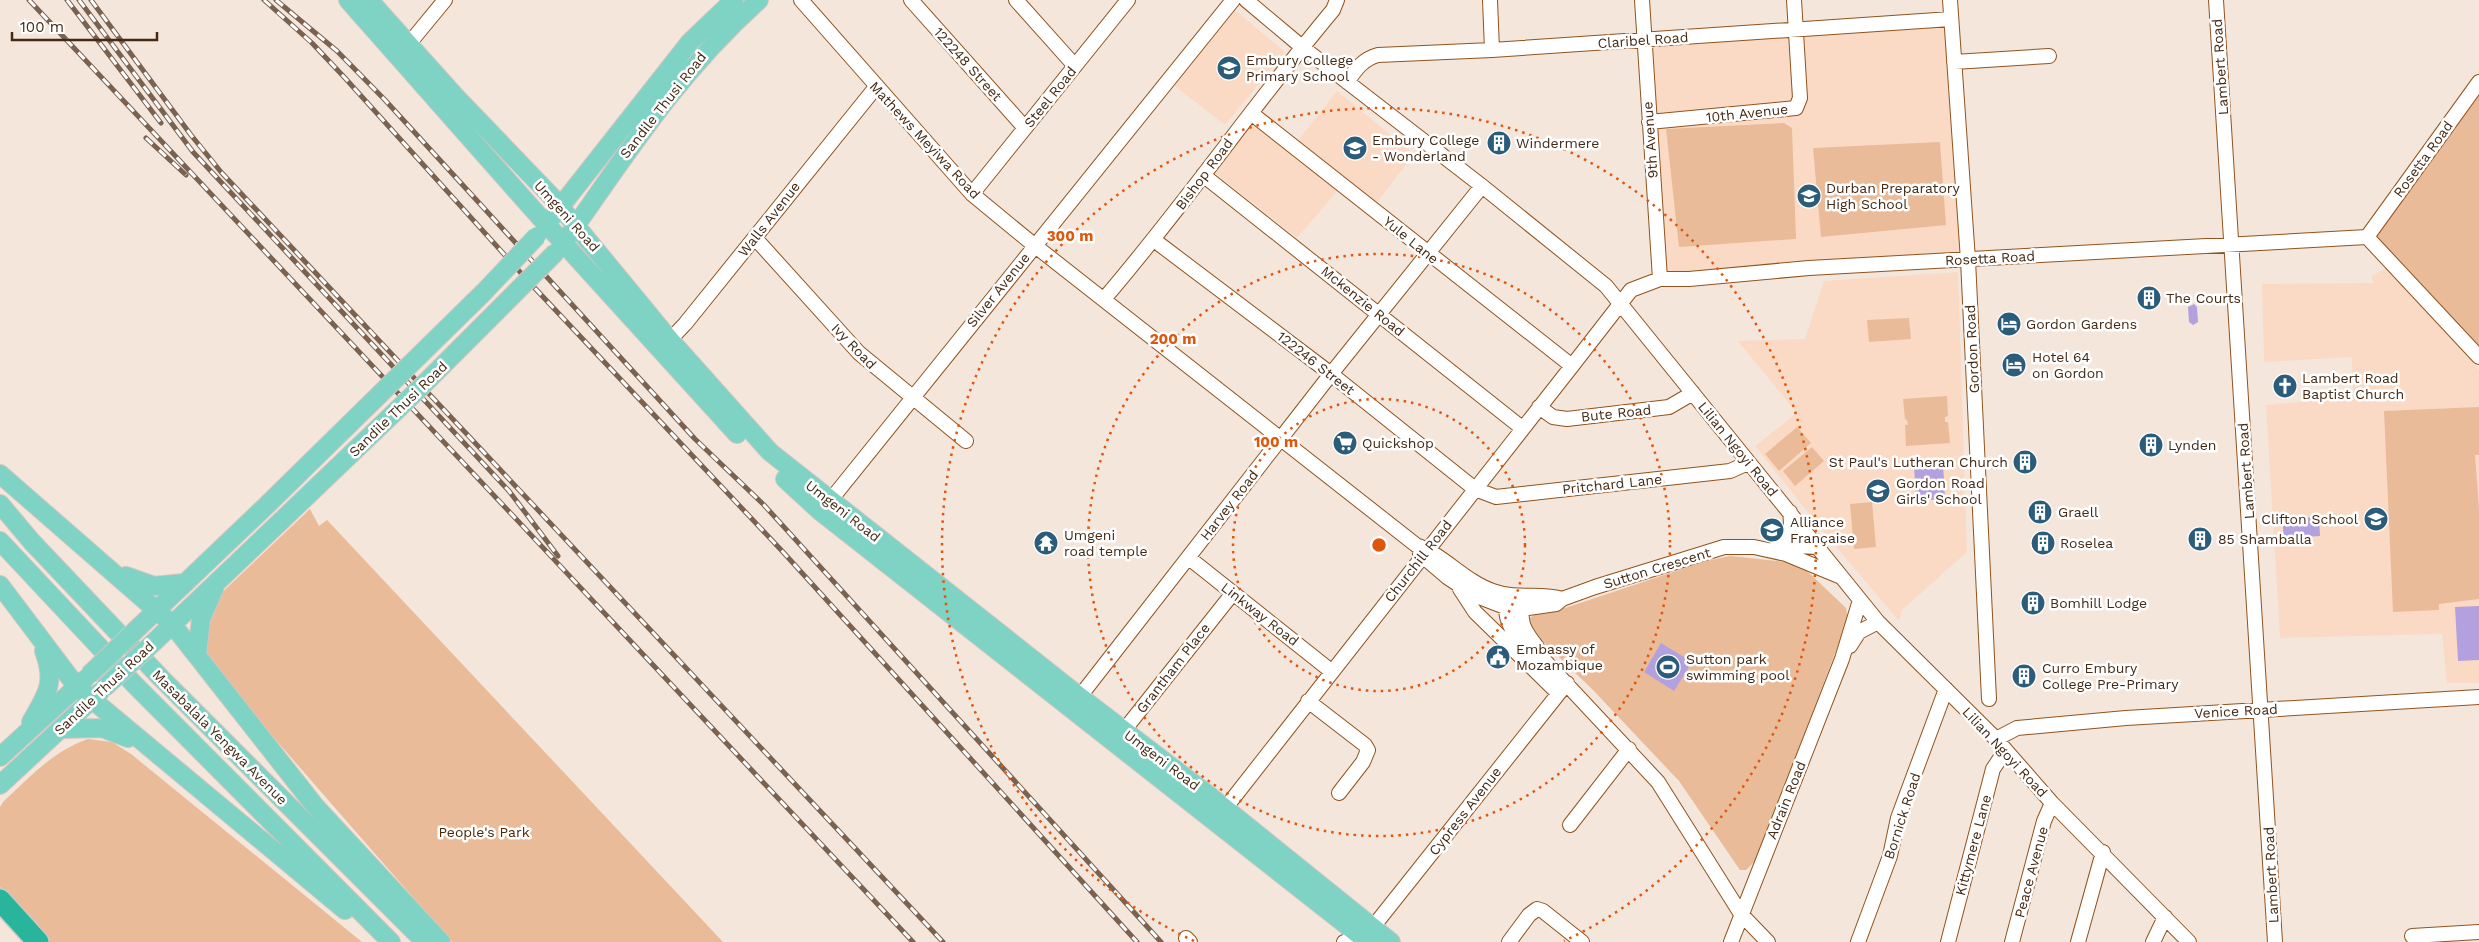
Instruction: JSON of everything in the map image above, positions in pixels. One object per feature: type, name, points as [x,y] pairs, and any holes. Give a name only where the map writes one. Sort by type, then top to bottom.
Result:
[{"type":"highway","points":[[0,900],[38,942]]},
{"type":"main road","name":"Umgeni Road","points":[[348,0],[404,50],[561,207],[665,345],[743,441],[1220,815],[1367,935],[1391,942]]},
{"type":"main road","name":"Umgeni Road","points":[[369,0],[404,50],[542,230],[665,345]]},
{"type":"main road","points":[[697,35],[716,0]]},
{"type":"main road","name":"Sandile Thusi Road","points":[[0,758],[268,504],[484,292],[542,230],[697,35],[734,0]]},
{"type":"main road","name":"Sandile Thusi Road","points":[[0,785],[154,642],[420,388],[560,248],[665,98],[718,38],[759,0]]},
{"type":"main road","points":[[0,474],[172,624],[315,806],[441,942]]},
{"type":"main road","name":"Masabalala Yengwa Avenue","points":[[0,504],[32,542],[161,678],[425,942]]},
{"type":"main road","name":"Masabalala Yengwa Avenue","points":[[0,541],[135,685],[391,942]]},
{"type":"main road","points":[[110,568],[146,585],[160,587],[184,583]]},
{"type":"main road","points":[[197,655],[201,619],[217,581]]},
{"type":"main road","points":[[0,585],[39,638],[178,772],[332,898],[380,942]]},
{"type":"main road","points":[[22,737],[50,683],[50,668],[39,638]]},
{"type":"main road","points":[[61,729],[102,728],[114,731],[178,772]]},
{"type":"street","points":[[404,50],[445,0]]},
{"type":"street","name":"Mathews Meyiwa Road","points":[[802,0],[972,194],[1034,246],[1422,550],[1506,601]]},
{"type":"street","name":"122248 Street","points":[[911,0],[1025,128]]},
{"type":"street","points":[[1016,0],[1075,66]]},
{"type":"street","name":"Silver Avenue","points":[[826,506],[1233,0]]},
{"type":"street","name":"Lilian Ngoyi Road","points":[[1246,0],[1302,47],[1482,186],[1606,286],[1878,622],[1996,739],[2052,803],[2103,852],[2189,942]]},
{"type":"street","name":"Bishop Road","points":[[1104,299],[1154,240],[1250,113],[1333,10],[1337,0]]},
{"type":"street","points":[[1490,0],[1492,50]]},
{"type":"street","name":"9th Avenue","points":[[1642,0],[1660,279]]},
{"type":"street","name":"10th Avenue","points":[[1649,122],[1796,108],[1800,98],[1794,0]]},
{"type":"street","name":"Gordon Road","points":[[1950,0],[1968,260],[1989,699]]},
{"type":"street","name":"Lambert Road","points":[[2216,0],[2262,710],[2275,942]]},
{"type":"street","name":"Steel Road","points":[[972,194],[1124,2]]},
{"type":"street","name":"Claribel Road","points":[[1347,82],[1361,63],[1369,57],[1378,55],[1492,50],[1951,19]]},
{"type":"street","points":[[1954,62],[2049,56]]},
{"type":"street","name":"Rosetta Road","points":[[1620,302],[1637,286],[1660,279],[1689,279],[1809,268],[2367,237],[2479,82]]},
{"type":"street","name":"Walls Avenue","points":[[665,345],[755,238],[876,86]]},
{"type":"street","name":"Yule Lane","points":[[1250,113],[1572,366]]},
{"type":"street","name":"Mckenzie Road","points":[[1203,175],[1522,428]]},
{"type":"street","name":"Harvey Road","points":[[1075,702],[1331,374],[1482,186]]},
{"type":"street","points":[[2367,237],[2479,357]]},
{"type":"street","name":"Ivy Road","points":[[755,238],[859,353],[966,441]]},
{"type":"street","name":"122246 Street","points":[[1154,240],[1331,374],[1475,489]]},
{"type":"street","name":"Churchill Road","points":[[1220,815],[1422,550],[1475,489],[1620,302]]},
{"type":"street","name":"Bute Road","points":[[1539,407],[1553,417],[1567,419],[1669,407],[1693,393]]},
{"type":"street","name":"Pritchard Lane","points":[[1475,489],[1496,497],[1730,471],[1748,463]]},
{"type":"street","points":[[1778,545],[1786,541],[1791,533],[1790,512]]},
{"type":"street","name":"Sutton Crescent","points":[[1506,601],[1522,603],[1556,597],[1562,599],[1724,547],[1778,545],[1817,547]]},
{"type":"street","name":"Sutton Crescent","points":[[1754,547],[1797,558],[1842,578]]},
{"type":"street","name":"Mathews Meyiwa Road","points":[[1422,550],[1457,585],[1474,595],[1506,601]]},
{"type":"street","name":"Linkway Road","points":[[1189,558],[1331,671]]},
{"type":"street","points":[[1457,585],[1476,612],[1630,749],[1658,782],[1739,906],[1768,942]]},
{"type":"street","name":"Grantham Place","points":[[1119,737],[1232,592]]},
{"type":"street","name":"Adrain Road","points":[[1731,942],[1739,906],[1842,659],[1860,600]]},
{"type":"street","points":[[1506,601],[1508,626],[1535,654],[1544,660]]},
{"type":"street","points":[[1522,603],[1521,621],[1525,631],[1539,649],[1544,660],[1563,688]]},
{"type":"street","name":"Adrain Road","points":[[1842,659],[1860,632],[1878,622]]},
{"type":"street","name":"Cypress Avenue","points":[[1367,935],[1563,688]]},
{"type":"street","name":"Bornick Road","points":[[1858,942],[1890,856],[1898,818],[1946,689]]},
{"type":"street","name":"Venice Road","points":[[1996,739],[2017,728],[2126,718],[2479,697]]},
{"type":"street","points":[[1308,701],[1365,745],[1368,750],[1363,762],[1339,793]]},
{"type":"street","points":[[1570,825],[1630,749]]},
{"type":"street","name":"Kittymere Lane","points":[[1948,942],[1993,769],[2005,751]]},
{"type":"street","name":"Peace Avenue","points":[[2012,942],[2044,821],[2052,803]]},
{"type":"street","points":[[2078,942],[2103,852]]},
{"type":"street","points":[[1739,906],[1780,942]]},
{"type":"street","points":[[1509,942],[1529,915],[1537,909],[1543,911],[1582,942]]},
{"type":"street","points":[[2153,942],[2164,917]]},
{"type":"street","points":[[2412,936],[2479,932]]},
{"type":"street","points":[[1344,942],[1367,935]]},
{"type":"shaded area","name":"Embury College Primary School","points":[[1234,9],[1285,52],[1225,125],[1172,84]]},
{"type":"shaded area","name":"Durban Preparatory High School","points":[[1951,19],[1968,260],[1660,279],[1644,40]]},
{"type":"shaded area","name":"Embury College - Wonderland","points":[[1337,91],[1414,154],[1375,205],[1296,143]]},
{"type":"shaded area","points":[[1255,120],[1339,189],[1297,238],[1213,171]]},
{"type":"shaded area","name":"Clifton School","points":[[2389,267],[2479,370],[2479,683],[2447,683],[2442,634],[2280,638],[2266,405],[2353,397],[2352,357],[2264,362],[2262,284],[2374,283],[2371,276]]},
{"type":"shaded area","name":"Gordon Road Girls' School","points":[[1958,272],[1967,552],[1902,610],[1899,621],[1827,536],[1755,446],[1797,413],[1738,341],[1805,339],[1824,281]]},
{"type":"shaded area","points":[[2194,304],[2197,307],[2198,322],[2193,325],[2189,322],[2188,307]]},
{"type":"shaded area","points":[[1943,463],[1945,499],[1916,501],[1914,465]]},
{"type":"shaded area","points":[[2319,517],[2320,536],[2284,538],[2282,519]]},
{"type":"shaded area","points":[[2479,606],[2479,660],[2458,661],[2455,607]]},
{"type":"shaded area","name":"Sutton park swimming pool","points":[[1661,643],[1692,662],[1674,691],[1644,672]]},
{"type":"green space","points":[[2479,89],[2479,348],[2377,238],[2376,233]]},
{"type":"green space","points":[[1784,123],[1792,128],[1796,239],[1679,247],[1666,129]]},
{"type":"green space","points":[[1940,142],[1946,225],[1821,237],[1813,148]]},
{"type":"green space","points":[[1909,318],[1911,339],[1869,342],[1867,320]]},
{"type":"green space","points":[[1947,396],[1948,416],[1945,417],[1945,422],[1948,422],[1950,443],[1906,446],[1905,425],[1908,425],[1905,419],[1903,399]]},
{"type":"green space","points":[[2479,407],[2479,455],[2475,455],[2479,509],[2479,599],[2439,604],[2439,610],[2393,612],[2384,411]]},
{"type":"green space","points":[[1797,427],[1811,443],[1779,471],[1765,454]]},
{"type":"green space","points":[[1812,447],[1824,461],[1795,486],[1783,471]]},
{"type":"green space","points":[[1872,502],[1876,547],[1854,549],[1850,504]]},
{"type":"green space","name":"People's Park","points":[[310,509],[319,526],[327,520],[723,942],[452,942],[254,715],[216,668],[203,647],[214,600]]},
{"type":"green space","points":[[1730,556],[1787,562],[1805,569],[1846,608],[1848,619],[1757,859],[1746,870],[1740,870],[1679,781],[1593,690],[1531,630],[1527,620],[1539,611],[1565,608],[1706,561]]},
{"type":"green space","points":[[88,739],[112,742],[131,754],[362,942],[50,942],[0,887],[0,807],[42,766],[64,750]]},
{"type":"railway","points":[[29,0],[913,942]]},
{"type":"railway","points":[[67,0],[161,123]]},
{"type":"railway","points":[[79,0],[193,152],[509,491],[558,556]]},
{"type":"railway","points":[[91,0],[191,135],[221,172],[943,942]]},
{"type":"railway","points":[[264,0],[312,43],[345,78],[530,283],[783,552],[1137,942]]},
{"type":"railway","points":[[276,0],[337,51],[385,100],[695,439],[764,505],[1161,942]]},
{"type":"railway","points":[[146,138],[186,175]]},
{"type":"place","name":"Embury College Primary School","points":[[1229,68]]},
{"type":"place","name":"Windermere","points":[[1499,143]]},
{"type":"place","name":"Embury College - Wonderland","points":[[1355,148]]},
{"type":"place","name":"Durban Preparatory High School","points":[[1809,196]]},
{"type":"place","name":"The Courts","points":[[2149,298]]},
{"type":"place","name":"Gordon Gardens","points":[[2009,324]]},
{"type":"place","name":"Hotel 64 on Gordon","points":[[2014,365]]},
{"type":"place","name":"Lambert Road Baptist Church","points":[[2285,386]]},
{"type":"place","name":"Quickshop","points":[[1345,443]]},
{"type":"place","name":"Lynden","points":[[2151,445]]},
{"type":"place","name":"St Paul's Lutheran Church","points":[[2025,462]]},
{"type":"place","name":"Gordon Road Girls' School","points":[[1878,491]]},
{"type":"place","name":"Graell","points":[[2040,512]]},
{"type":"place","name":"Clifton School","points":[[2376,519]]},
{"type":"place","name":"Alliance Française","points":[[1772,530]]},
{"type":"place","name":"85 Shamballa","points":[[2200,539]]},
{"type":"place","name":"Umgeni road temple","points":[[1046,543]]},
{"type":"place","name":"Roselea","points":[[2043,543]]},
{"type":"place","name":"Bomhill Lodge","points":[[2033,603]]},
{"type":"place","name":"Embassy of Mozambique","points":[[1498,657]]},
{"type":"place","name":"Sutton park swimming pool","points":[[1668,667]]},
{"type":"place","name":"Curro Embury College Pre-Primary","points":[[2024,676]]}]
